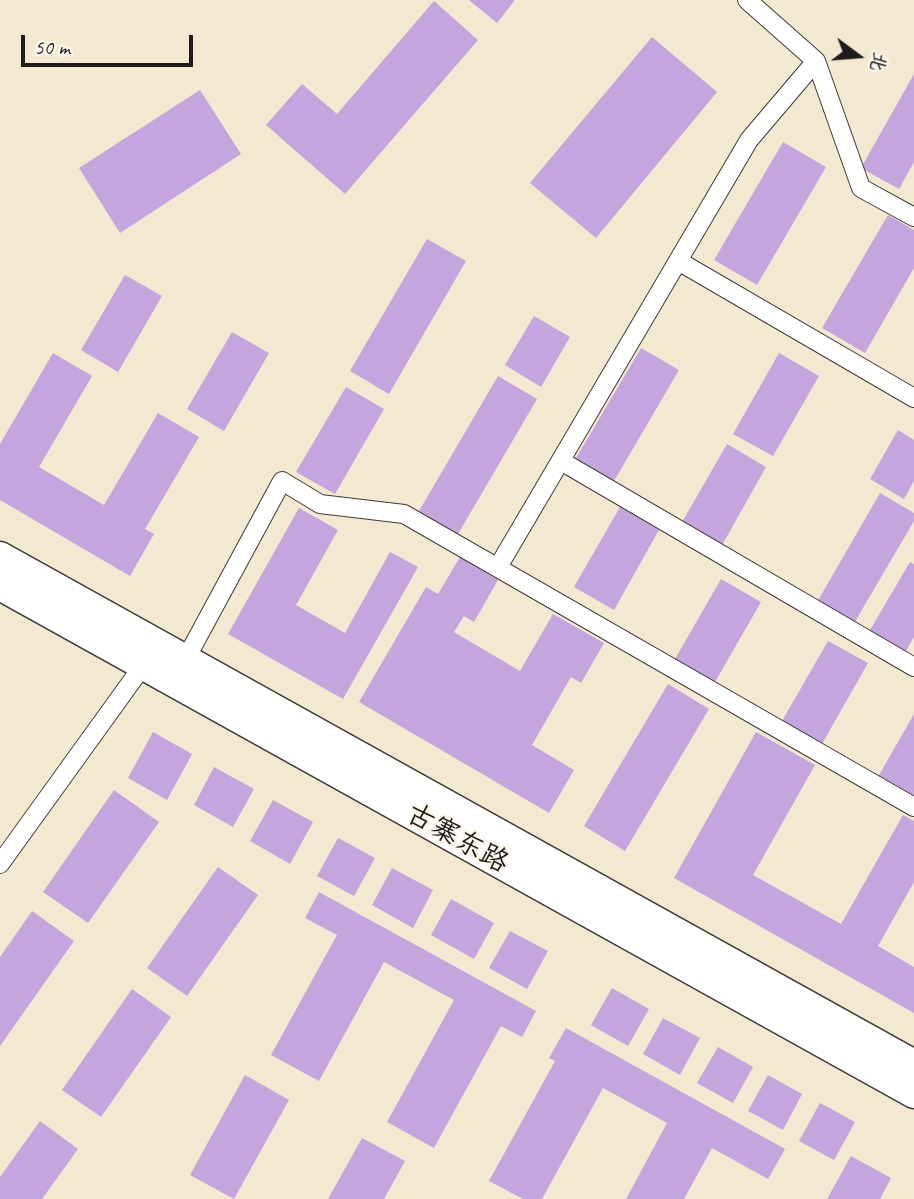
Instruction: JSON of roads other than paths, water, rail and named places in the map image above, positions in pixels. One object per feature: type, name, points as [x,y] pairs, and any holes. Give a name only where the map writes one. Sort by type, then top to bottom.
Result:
[{"type":"main road","name":"古寨东路","points":[[0,556],[179,671],[914,1094]]},
{"type":"main road","name":"古寨东路","points":[[0,586],[142,667],[179,671],[914,1064]]},
{"type":"street","points":[[747,0],[816,61],[861,188],[914,217]]},
{"type":"street","points":[[498,568],[680,262],[749,139],[816,61]]},
{"type":"street","points":[[680,262],[914,398]]},
{"type":"street","points":[[561,461],[914,667]]},
{"type":"street","points":[[179,671],[282,481],[320,504],[404,514],[914,807]]},
{"type":"street","points":[[0,864],[142,667]]}]
